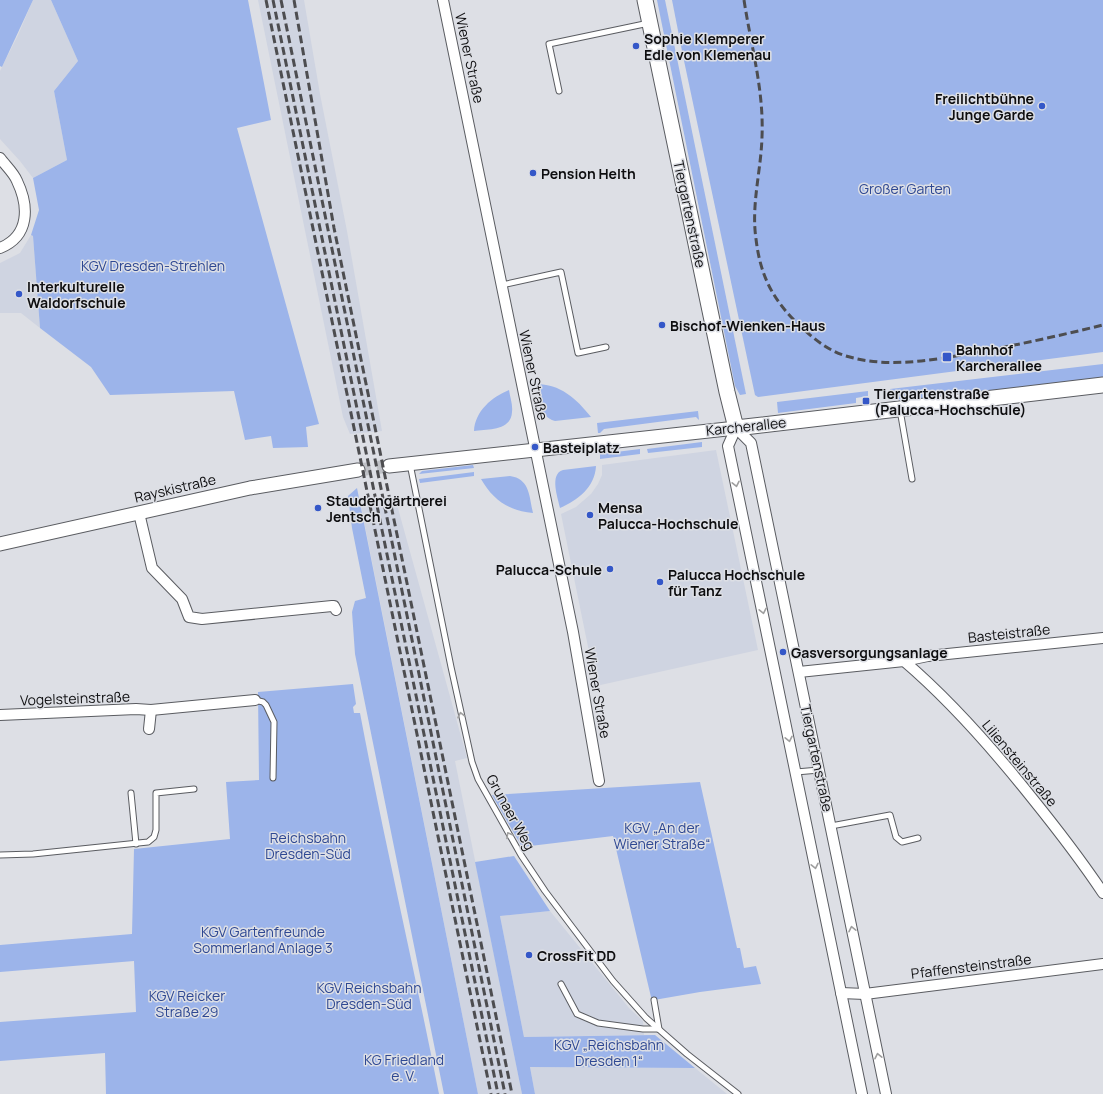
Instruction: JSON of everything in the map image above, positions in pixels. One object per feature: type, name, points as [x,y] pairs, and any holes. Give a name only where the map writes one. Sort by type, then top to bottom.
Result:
[{"type":"main road","name":"Tiergartenstraße","points":[[645,0],[728,398],[736,428]]},
{"type":"main road","name":"Karcherallee","points":[[736,428],[1103,385]]},
{"type":"street","name":"Wiener Straße","points":[[443,0],[573,632],[599,781]]},
{"type":"street","points":[[0,158],[17,180],[26,208],[22,228],[6,245],[0,248]]},
{"type":"street","name":"Karcherallee","points":[[389,466],[736,428]]},
{"type":"street","name":"Tiergartenstraße","points":[[862,1094],[728,446],[736,428],[752,443],[886,1094]]},
{"type":"street","name":"Rayskistraße","points":[[0,544],[250,488],[358,470]]},
{"type":"street","points":[[139,513],[152,568],[182,599],[189,617],[202,619],[332,606],[334,606],[336,610]]},
{"type":"street","name":"Basteistraße","points":[[799,672],[904,661],[928,656],[1103,638]]},
{"type":"street","name":"Liliensteinstraße","points":[[904,661],[933,686],[973,727],[1008,767],[1076,854],[1103,893]]},
{"type":"street","name":"Vogelsteinstraße","points":[[0,715],[136,709],[152,710],[236,705],[255,700]]},
{"type":"street","points":[[150,729],[152,710]]},
{"type":"street","name":"Pfaffensteinstraße","points":[[841,993],[865,994],[1103,964]]},
{"type":"lane","points":[[559,91],[549,44],[650,23]]},
{"type":"lane","points":[[502,285],[561,272],[578,353],[606,347]]},
{"type":"lane","points":[[900,409],[912,479]]},
{"type":"lane","name":"Grunaer Weg","points":[[410,463],[451,667],[472,762],[478,779],[521,855],[545,891],[623,993],[642,1014],[687,1054],[738,1094]]},
{"type":"lane","points":[[255,700],[263,702],[266,705],[274,722],[273,778]]},
{"type":"lane","points":[[796,772],[819,770]]},
{"type":"lane","points":[[0,854],[32,854],[148,842],[154,837],[156,830],[156,793],[194,789]]},
{"type":"lane","points":[[131,793],[136,844]]},
{"type":"lane","points":[[830,826],[890,815],[896,837],[902,842],[918,838]]},
{"type":"lane","points":[[561,984],[577,1014],[598,1023],[643,1029],[659,1029],[654,1000]]},
{"type":"shaded area","points":[[33,0],[51,0],[78,61],[54,91],[67,160],[33,178],[0,139],[0,71]]},
{"type":"shaded area","points":[[258,0],[304,0],[382,431],[350,434],[343,417]]},
{"type":"shaded area","name":"Interkulturelle Waldorfschule","points":[[31,235],[33,236],[40,328],[21,313],[0,313],[0,263],[20,253]]},
{"type":"shaded area","name":"Palucca Hochschule für Tanz","points":[[716,450],[758,650],[596,686],[561,514],[576,507],[591,494],[602,475],[602,465]]},
{"type":"shaded area","points":[[396,501],[467,758],[455,761],[522,1094],[478,1094],[361,506]]},
{"type":"shaded area","points":[[550,911],[629,1008],[643,1021],[644,1035],[524,1037],[500,916]]},
{"type":"shaded area","points":[[530,1067],[695,1068],[727,1094],[535,1094]]},
{"type":"green space","points":[[0,0],[33,0],[2,67],[0,66]]},
{"type":"green space","name":"KGV Dresden-Strehlen","points":[[51,0],[248,0],[271,120],[237,128],[319,424],[306,427],[308,447],[273,448],[271,436],[245,440],[234,391],[110,395],[91,367],[40,328],[33,236],[31,235],[39,210],[33,178],[67,160],[54,91],[78,61]]},
{"type":"green space","points":[[657,0],[665,0],[746,394],[740,395],[735,386]]},
{"type":"green space","name":"Großer Garten","points":[[672,0],[1103,0],[1103,352],[758,397],[755,395]]},
{"type":"green space","points":[[1103,364],[1103,377],[919,400],[891,399],[890,389]]},
{"type":"green space","points":[[536,384],[553,386],[567,393],[591,417],[555,421],[549,419],[542,411],[540,406]]},
{"type":"green space","points":[[509,390],[512,409],[511,418],[508,423],[498,428],[474,431],[475,424],[481,411],[496,397]]},
{"type":"green space","points":[[868,391],[868,396],[856,398],[856,403],[778,413],[777,402]]},
{"type":"green space","points":[[698,411],[699,420],[696,417],[604,429],[598,433],[597,423]]},
{"type":"green space","points":[[702,442],[702,447],[648,453],[647,449]]},
{"type":"green space","points":[[640,449],[640,454],[600,459],[600,454]]},
{"type":"green space","points":[[473,465],[474,468],[419,474],[422,471]]},
{"type":"green space","points":[[596,466],[595,474],[584,492],[573,501],[560,508],[556,493],[555,481],[559,472],[563,470]]},
{"type":"green space","points":[[474,472],[474,476],[420,483],[419,479]]},
{"type":"green space","points":[[510,476],[517,478],[528,489],[533,513],[516,510],[502,503],[491,493],[481,479]]},
{"type":"green space","points":[[357,488],[478,1094],[444,1094],[355,654],[352,612],[355,601],[366,598],[352,528],[348,496]]},
{"type":"green space","points":[[353,684],[356,704],[353,707],[354,713],[360,713],[439,1094],[106,1094],[105,1053],[0,1061],[0,1022],[136,1012],[134,961],[0,972],[0,945],[132,934],[134,849],[230,839],[226,782],[259,780],[258,692]]},
{"type":"green space","name":"KGV „An der Wiener Straße“","points":[[700,782],[737,948],[740,948],[744,968],[756,966],[761,984],[654,1000],[651,997],[613,836],[522,847],[492,795]]},
{"type":"green space","name":"KGV „Reichsbahn Dresden 1“","points":[[514,856],[550,911],[500,916],[524,1037],[655,1035],[695,1068],[530,1067],[535,1094],[522,1094],[475,862]]},
{"type":"tunnel","points":[[358,470],[389,466]]},
{"type":"railway","points":[[266,0],[491,1094]]},
{"type":"railway","points":[[273,0],[498,1094]]},
{"type":"railway","points":[[281,0],[505,1094]]},
{"type":"railway","points":[[294,0],[334,228],[512,1094]]},
{"type":"railway","points":[[744,0],[761,102],[762,137],[755,214],[756,239],[760,263],[768,284],[779,303],[806,332],[818,342],[846,356],[876,362],[906,362],[937,359],[1001,348],[1103,325]]},
{"type":"place","name":"Sophie Klemperer Edle von Klemenau","points":[[636,46]]},
{"type":"place","name":"Freilichtbühne Junge Garde","points":[[1042,106]]},
{"type":"place","name":"Pension Helth","points":[[533,173]]},
{"type":"place","name":"Interkulturelle Waldorfschule","points":[[19,294]]},
{"type":"place","name":"Bischof-Wienken-Haus","points":[[662,325]]},
{"type":"place","name":"Bahnhof Karcherallee","points":[[947,357]]},
{"type":"place","name":"Tiergartenstraße (Palucca-Hochschule)","points":[[866,401]]},
{"type":"place","name":"Basteiplatz","points":[[535,447]]},
{"type":"place","name":"Staudengärtnerei Jentsch","points":[[318,508]]},
{"type":"place","name":"Mensa Palucca-Hochschule","points":[[590,515]]},
{"type":"place","name":"Palucca-Schule","points":[[610,569]]},
{"type":"place","name":"Palucca Hochschule für Tanz","points":[[660,582]]},
{"type":"place","name":"Gasversorgungsanlage","points":[[783,652]]},
{"type":"place","name":"CrossFit DD","points":[[529,955]]},
{"type":"park label","name":"Reichsbahn Dresden-Süd","points":[[308,846]]},
{"type":"park label","name":"KGV Gartenfreunde Sommerland Anlage 3","points":[[263,940]]},
{"type":"park label","name":"KGV Reichsbahn Dresden-Süd","points":[[369,996]]},
{"type":"park label","name":"KGV Reicker Straße 29","points":[[187,1004]]},
{"type":"park label","name":"KG Friedland e. V.","points":[[404,1068]]}]
